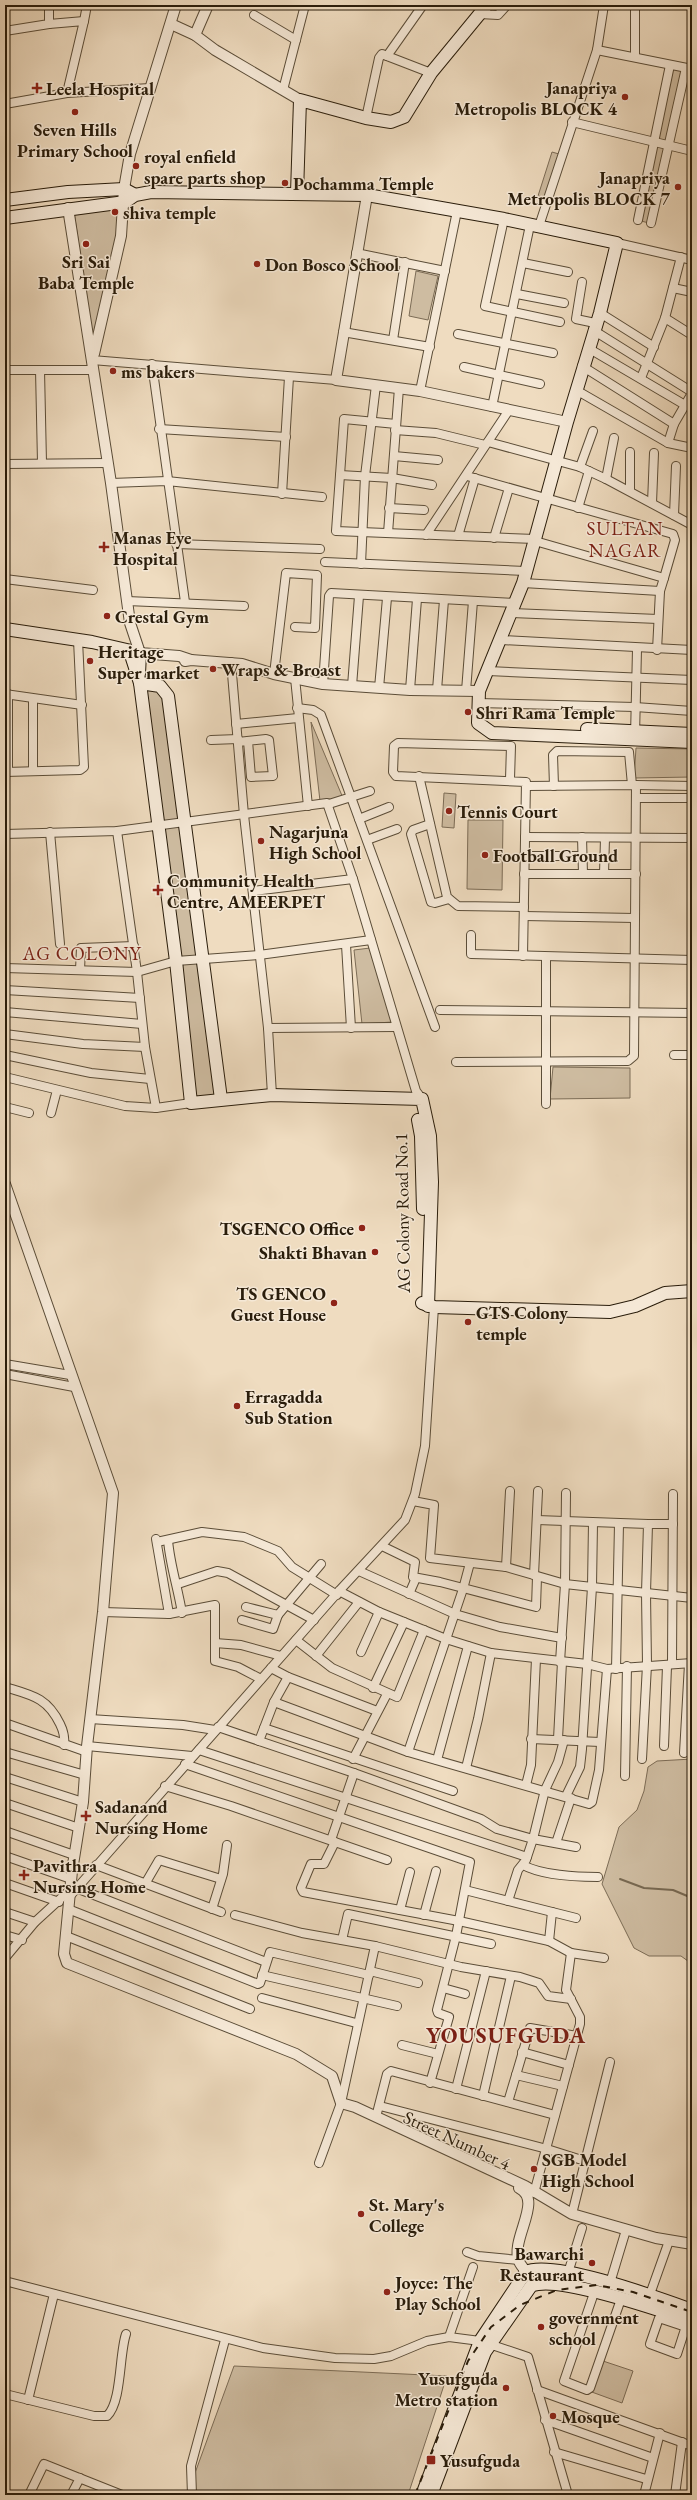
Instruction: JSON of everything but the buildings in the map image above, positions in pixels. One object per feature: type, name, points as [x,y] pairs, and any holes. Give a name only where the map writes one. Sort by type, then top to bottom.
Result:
[{"type":"main road","points":[[297,193],[300,100],[366,118],[391,122],[404,116],[420,94],[431,73],[483,10]]},
{"type":"main road","points":[[5,200],[68,192],[124,189],[135,195]]},
{"type":"main road","points":[[5,218],[68,208],[125,202],[135,195],[166,192],[368,195],[504,219],[617,243],[524,577],[514,608],[478,697],[477,719],[482,727],[498,725],[692,742]]},
{"type":"main road","points":[[5,628],[78,640],[105,652],[135,655],[140,678],[176,962],[191,1103],[272,1095],[417,1096]]},
{"type":"main road","points":[[140,678],[160,686],[168,696],[222,1099]]},
{"type":"main road","points":[[635,736],[692,734]]},
{"type":"main road","name":"AG Colony Road No.1","points":[[417,1096],[421,1136],[423,1185],[421,1298],[423,1304],[431,1307]]},
{"type":"main road","points":[[431,1307],[610,1312],[635,1306],[665,1293],[692,1291]]},
{"type":"main road","points":[[432,2494],[485,2343],[526,2272],[533,2268],[568,2273],[610,2283],[649,2297],[690,2319]]},
{"type":"main road","points":[[485,2343],[531,2286],[539,2283],[547,2283],[594,2293],[652,2307],[690,2319]]},
{"type":"street","points":[[49,5],[49,24]]},
{"type":"street","points":[[67,93],[87,5]]},
{"type":"street","points":[[92,360],[121,236],[125,202],[124,189],[130,154],[176,5]]},
{"type":"street","points":[[195,35],[208,5]]},
{"type":"street","points":[[201,24],[208,18],[216,5]]},
{"type":"street","points":[[283,90],[305,5]]},
{"type":"street","points":[[387,56],[423,5]]},
{"type":"street","points":[[483,10],[498,15],[507,5]]},
{"type":"street","points":[[492,407],[523,263],[598,50],[604,5]]},
{"type":"street","points":[[635,5],[635,57]]},
{"type":"street","points":[[254,15],[296,40]]},
{"type":"street","points":[[5,31],[49,24],[84,21]]},
{"type":"street","points":[[171,24],[195,35],[215,50],[300,100]]},
{"type":"street","points":[[598,50],[689,68],[668,146],[651,223]]},
{"type":"street","points":[[366,118],[379,58],[382,54],[431,73]]},
{"type":"street","points":[[638,220],[670,64]]},
{"type":"street","points":[[5,104],[67,93],[150,88]]},
{"type":"street","points":[[572,122],[692,151]]},
{"type":"street","points":[[336,380],[356,253],[368,195]]},
{"type":"street","points":[[68,208],[111,483],[135,655],[179,656],[191,660],[231,662],[274,674],[323,684],[410,690],[466,691],[478,697],[692,711]]},
{"type":"street","points":[[420,391],[457,211]]},
{"type":"street","points":[[504,219],[485,306],[560,322]]},
{"type":"street","points":[[617,243],[692,260]]},
{"type":"street","points":[[356,253],[444,270]]},
{"type":"street","points":[[641,378],[665,318],[681,257]]},
{"type":"street","points":[[393,340],[405,262]]},
{"type":"street","points":[[523,263],[568,272]]},
{"type":"street","points":[[582,282],[576,319],[596,322],[654,347]]},
{"type":"street","points":[[673,288],[692,292]]},
{"type":"street","points":[[517,294],[564,303]]},
{"type":"street","points":[[665,318],[692,336]]},
{"type":"street","points":[[596,322],[648,363],[692,392],[674,424],[668,443]]},
{"type":"street","points":[[343,332],[430,347]]},
{"type":"street","points":[[458,334],[553,353]]},
{"type":"street","points":[[588,348],[685,404]]},
{"type":"street","points":[[92,360],[336,380],[399,388],[420,391],[566,422]]},
{"type":"street","points":[[152,364],[159,429],[185,602]]},
{"type":"street","points":[[582,366],[674,424]]},
{"type":"street","points":[[464,367],[540,384]]},
{"type":"street","points":[[5,370],[93,370]]},
{"type":"street","points":[[40,370],[42,463]]},
{"type":"street","points":[[282,494],[289,377]]},
{"type":"street","points":[[361,564],[365,476],[376,385]]},
{"type":"street","points":[[388,533],[399,388]]},
{"type":"street","points":[[576,390],[668,443],[692,448]]},
{"type":"street","points":[[426,535],[471,477],[487,443],[509,410]]},
{"type":"street","points":[[664,578],[535,540],[336,531],[344,420],[436,433],[487,443],[557,460],[588,470],[692,525]]},
{"type":"street","points":[[159,429],[286,437]]},
{"type":"street","points":[[580,467],[593,431]]},
{"type":"street","points":[[606,479],[614,438]]},
{"type":"street","points":[[630,452],[630,491]]},
{"type":"street","points":[[652,503],[654,454]]},
{"type":"street","points":[[394,456],[438,460]]},
{"type":"street","points":[[5,464],[107,463]]},
{"type":"street","points":[[674,515],[676,466]]},
{"type":"street","points":[[578,508],[588,470]]},
{"type":"street","points":[[340,475],[392,478],[432,485]]},
{"type":"street","points":[[471,477],[673,534],[675,540],[660,591],[657,650]]},
{"type":"street","points":[[458,536],[471,477]]},
{"type":"street","points":[[111,483],[167,481],[322,497]]},
{"type":"street","points":[[494,538],[509,488]]},
{"type":"street","points":[[389,508],[424,510]]},
{"type":"street","points":[[176,544],[320,549]]},
{"type":"street","points":[[325,562],[524,577],[660,591]]},
{"type":"street","points":[[274,674],[286,573],[318,575],[315,628],[295,627]]},
{"type":"street","points":[[5,579],[93,590]]},
{"type":"street","points":[[323,684],[329,596],[331,594],[387,598],[473,601],[514,608],[658,619]]},
{"type":"street","points":[[352,686],[359,596]]},
{"type":"street","points":[[380,688],[387,598]]},
{"type":"street","points":[[410,690],[417,599]]},
{"type":"street","points":[[437,690],[444,600]]},
{"type":"street","points":[[127,601],[185,602],[244,606]]},
{"type":"street","points":[[466,691],[473,601]]},
{"type":"street","points":[[78,640],[86,764],[83,769],[7,772],[6,694],[82,705]]},
{"type":"street","points":[[501,640],[637,649],[692,650]]},
{"type":"street","points":[[635,736],[637,649]]},
{"type":"street","points":[[231,662],[244,815],[268,1028],[272,1095]]},
{"type":"street","points":[[488,671],[692,680]]},
{"type":"street","points":[[295,678],[308,806]]},
{"type":"street","points":[[33,699],[33,771]]},
{"type":"street","points":[[297,708],[313,710],[321,715],[435,1027]]},
{"type":"street","points":[[236,724],[298,718]]},
{"type":"street","points":[[211,740],[269,740],[273,775],[252,778],[248,741]]},
{"type":"street","points":[[510,780],[511,746],[396,743],[394,746],[394,774],[419,776],[510,780],[524,780],[527,786],[524,856],[523,956]]},
{"type":"street","points":[[456,1062],[630,1061],[635,1053],[634,959],[636,798],[629,752],[557,751],[553,755],[554,786]]},
{"type":"street","points":[[241,772],[251,771]]},
{"type":"street","points":[[419,776],[449,899],[458,906],[524,907]]},
{"type":"street","points":[[527,786],[692,786]]},
{"type":"street","points":[[5,834],[117,830],[185,823],[326,803],[329,804],[351,799],[370,791]]},
{"type":"street","points":[[636,798],[692,798]]},
{"type":"street","points":[[329,804],[353,879],[417,1096]]},
{"type":"street","points":[[358,819],[389,807]]},
{"type":"street","points":[[430,824],[413,830],[411,834],[431,902],[435,903],[449,899]]},
{"type":"street","points":[[367,840],[397,828]]},
{"type":"street","points":[[117,830],[138,972],[145,1047],[156,1108]]},
{"type":"street","points":[[50,832],[60,944]]},
{"type":"street","points":[[525,837],[692,838]]},
{"type":"street","points":[[582,837],[583,874]]},
{"type":"street","points":[[604,874],[605,838]]},
{"type":"street","points":[[524,856],[582,856]]},
{"type":"street","points":[[524,874],[636,874]]},
{"type":"street","points":[[253,891],[353,879]]},
{"type":"street","points":[[524,916],[635,918]]},
{"type":"street","points":[[471,935],[471,954],[692,960]]},
{"type":"street","points":[[5,968],[138,972],[176,962],[259,955],[346,945],[371,940]]},
{"type":"street","points":[[346,945],[351,1028]]},
{"type":"street","points":[[80,970],[81,948],[134,946]]},
{"type":"street","points":[[546,957],[546,1104]]},
{"type":"street","points":[[5,990],[140,998]]},
{"type":"street","points":[[440,1010],[692,1013]]},
{"type":"street","points":[[5,1012],[142,1024]]},
{"type":"street","points":[[268,1028],[396,1027]]},
{"type":"street","points":[[5,1034],[83,1044],[145,1047]]},
{"type":"street","points":[[5,1055],[91,1073],[150,1079]]},
{"type":"street","points":[[674,1055],[692,1055]]},
{"type":"street","points":[[5,1077],[125,1106],[156,1108],[191,1103]]},
{"type":"street","points":[[51,1113],[57,1090]]},
{"type":"street","points":[[5,1107],[29,1113]]},
{"type":"street","points":[[5,1184],[74,1387],[113,1493],[103,1612],[90,1719],[83,1802],[74,1855],[72,1888],[68,1909],[64,1954],[67,1963],[296,2054],[332,2076],[349,2106]]},
{"type":"street","points":[[5,1958],[22,1940],[35,1922],[59,1902],[96,1865],[165,1786],[199,1750],[216,1728],[405,1520],[413,1501],[425,1446],[431,1307]]},
{"type":"street","points":[[70,1375],[8,1364],[7,1374],[74,1387]]},
{"type":"street","points":[[506,1567],[510,1491]]},
{"type":"street","points":[[382,1546],[416,1562],[413,1577],[440,1582],[536,1608],[538,1491]]},
{"type":"street","points":[[508,1901],[518,1870],[523,1865],[527,1857],[545,1790],[558,1762],[561,1740],[561,1662],[565,1584],[566,1493]]},
{"type":"street","points":[[664,1746],[670,1665],[673,1494]]},
{"type":"street","points":[[413,1501],[434,1505],[430,1558],[506,1567],[565,1584],[692,1598]]},
{"type":"street","points":[[537,1520],[619,1524],[673,1524]]},
{"type":"street","points":[[556,1843],[569,1797],[580,1767],[592,1587],[593,1522]]},
{"type":"street","points":[[616,1669],[619,1524]]},
{"type":"street","points":[[642,1759],[647,1665],[646,1593],[648,1524]]},
{"type":"street","points":[[169,1614],[156,1540],[168,1540],[202,1532],[244,1537],[278,1551],[292,1567],[338,1593],[379,1612],[446,1639],[491,1653],[587,1664],[607,1669],[616,1669],[627,1666],[690,1663],[684,1753]]},
{"type":"street","points":[[168,1540],[170,1561],[178,1584],[182,1613]]},
{"type":"street","points":[[408,1752],[455,1614],[470,1563]]},
{"type":"street","points":[[242,1620],[273,1629],[278,1615],[311,1579],[321,1564]]},
{"type":"street","points":[[178,1584],[217,1571],[228,1572],[314,1620]]},
{"type":"street","points":[[359,1572],[455,1614],[500,1627],[562,1638]]},
{"type":"street","points":[[409,1594],[416,1578]]},
{"type":"street","points":[[316,1656],[359,1602]]},
{"type":"street","points":[[103,1612],[169,1614],[182,1613],[215,1605],[215,1662],[238,1667],[261,1679]]},
{"type":"street","points":[[246,1606],[278,1615]]},
{"type":"street","points":[[361,1652],[379,1612]]},
{"type":"street","points":[[372,1688],[404,1622]]},
{"type":"street","points":[[296,1640],[332,1668],[372,1688],[397,1697],[424,1630]]},
{"type":"street","points":[[215,1642],[241,1645],[281,1656]]},
{"type":"street","points":[[437,1760],[468,1646]]},
{"type":"street","points":[[466,1768],[478,1719],[491,1653]]},
{"type":"street","points":[[526,1785],[531,1765],[531,1739],[536,1659]]},
{"type":"street","points":[[625,1776],[627,1666]]},
{"type":"street","points":[[271,1668],[288,1677],[378,1711]]},
{"type":"street","points":[[274,1702],[408,1752],[592,1803],[599,1770],[600,1742],[607,1669]]},
{"type":"street","points":[[259,1741],[274,1702],[288,1677]]},
{"type":"street","points":[[5,1687],[44,1702],[54,1712],[61,1727],[64,1745]]},
{"type":"street","points":[[354,1759],[387,1694]]},
{"type":"street","points":[[90,1719],[216,1728],[354,1772],[481,1819],[497,1829],[533,1839],[576,1847]]},
{"type":"street","points":[[5,1723],[64,1745],[87,1749],[192,1756]]},
{"type":"street","points":[[264,1728],[453,1791]]},
{"type":"street","points":[[531,1739],[600,1742]]},
{"type":"street","points":[[199,1750],[527,1857]]},
{"type":"street","points":[[5,1752],[85,1775]]},
{"type":"street","points":[[185,1764],[470,1862],[456,1936],[437,2012],[450,2017],[430,2083]]},
{"type":"street","points":[[354,1772],[333,1841],[324,1864],[310,1864],[301,1888],[303,1892],[459,1921],[549,1941],[571,1953],[604,1958]]},
{"type":"street","points":[[5,1777],[83,1802]]},
{"type":"street","points":[[165,1786],[231,1806],[387,1860]]},
{"type":"street","points":[[5,1803],[79,1828]]},
{"type":"street","points":[[5,1831],[74,1855]]},
{"type":"street","points":[[212,1909],[221,1879],[227,1845]]},
{"type":"street","points":[[5,1856],[72,1888],[266,1962]]},
{"type":"street","points":[[145,1884],[159,1860],[221,1879]]},
{"type":"street","points":[[96,1865],[221,1912]]},
{"type":"street","points":[[523,1865],[537,1870],[579,1877],[598,1877]]},
{"type":"street","points":[[424,1915],[436,1871]]},
{"type":"street","points":[[400,1910],[410,1872]]},
{"type":"street","points":[[5,1883],[59,1902]]},
{"type":"street","points":[[465,1890],[576,1918]]},
{"type":"street","points":[[68,1909],[256,1984],[260,1983],[270,1952],[418,1983]]},
{"type":"street","points":[[5,1912],[35,1922]]},
{"type":"street","points":[[549,1941],[552,1912]]},
{"type":"street","points":[[342,1940],[348,1914],[491,1944]]},
{"type":"street","points":[[235,1915],[276,1927],[375,1946],[511,1976],[539,1983],[548,1996],[571,1999]]},
{"type":"street","points":[[5,1935],[22,1940]]},
{"type":"street","points":[[66,1936],[250,2009]]},
{"type":"street","points":[[320,2163],[349,2106],[356,2024],[370,1973],[375,1946]]},
{"type":"street","points":[[534,2193],[577,2036],[580,2017],[566,1990],[571,1953]]},
{"type":"street","points":[[456,2089],[486,1971]]},
{"type":"street","points":[[262,1975],[397,2006]]},
{"type":"street","points":[[483,2096],[511,1976]]},
{"type":"street","points":[[443,1988],[465,1994]]},
{"type":"street","points":[[262,1998],[356,2024]]},
{"type":"street","points":[[508,2102],[522,2052],[531,2027],[577,2036]]},
{"type":"street","points":[[402,2044],[438,2054]]},
{"type":"street","points":[[522,2052],[569,2065]]},
{"type":"street","points":[[572,2214],[610,2062]]},
{"type":"street","points":[[376,2117],[389,2072],[555,2115]]},
{"type":"street","points":[[516,2075],[563,2086]]},
{"type":"street","name":"Street Number 4","points":[[349,2106],[525,2186],[534,2193],[572,2214],[669,2241],[692,2244]]},
{"type":"street","name":"Street Number 4","points":[[349,2106],[522,2189],[529,2200],[529,2208],[519,2237],[518,2260]]},
{"type":"street","points":[[380,2106],[547,2148],[585,2160]]},
{"type":"street","points":[[568,2273],[582,2228]]},
{"type":"street","points":[[610,2283],[626,2230]]},
{"type":"street","points":[[649,2297],[669,2241]]},
{"type":"street","points":[[466,2252],[478,2256],[518,2260],[526,2272]]},
{"type":"street","points":[[449,2337],[474,2267]]},
{"type":"street","points":[[5,2282],[225,2340],[263,2348],[335,2358],[374,2359],[391,2356],[428,2341],[449,2337],[485,2343],[528,2357],[554,2452],[568,2495]]},
{"type":"street","points":[[594,2293],[564,2381],[587,2390],[590,2388],[622,2300]]},
{"type":"street","points":[[28,2400],[54,2294]]},
{"type":"street","points":[[659,2318],[690,2319],[677,2354],[650,2344],[659,2318]]},
{"type":"street","points":[[5,2394],[94,2416],[107,2416],[112,2407],[122,2369],[120,2353],[126,2334]]},
{"type":"street","points":[[192,2495],[191,2466],[225,2340]]},
{"type":"street","points":[[537,2390],[692,2446]]},
{"type":"street","points":[[545,2420],[653,2458]]},
{"type":"street","points":[[644,2495],[646,2479],[660,2434]]},
{"type":"street","points":[[675,2495],[682,2442]]},
{"type":"street","points":[[554,2452],[646,2479]]},
{"type":"street","points":[[29,2495],[44,2464],[80,2478],[111,2493],[122,2495]]},
{"type":"street","points":[[71,2495],[80,2478]]},
{"type":"shaded area","points":[[673,69],[683,71],[667,142],[658,140]]},
{"type":"shaded area","points":[[656,146],[665,147],[649,223],[641,221]]},
{"type":"shaded area","points":[[552,152],[559,154],[546,198],[538,196]]},
{"type":"shaded area","points":[[119,207],[116,239],[93,339],[74,212]]},
{"type":"shaded area","points":[[416,271],[438,276],[428,320],[409,316]]},
{"type":"shaded area","points":[[140,683],[168,696],[221,1099],[191,1103]]},
{"type":"shaded area","points":[[311,722],[343,798],[320,801]]},
{"type":"shaded area","points":[[636,748],[692,749],[692,777],[634,778]]},
{"type":"shaded area","name":"Tennis Court","points":[[444,793],[456,794],[454,828],[442,827]]},
{"type":"shaded area","name":"Football Ground","points":[[468,820],[503,820],[502,890],[467,889]]},
{"type":"shaded area","points":[[370,948],[392,1022],[362,1024],[354,950]]},
{"type":"shaded area","points":[[553,1067],[630,1068],[630,1098],[550,1099]]},
{"type":"shaded area","points":[[692,1759],[692,1964],[681,1956],[649,1956],[634,1948],[602,1884],[619,1827],[637,1810],[644,1791],[648,1767],[657,1761]]},
{"type":"shaded area","points":[[600,2360],[633,2371],[622,2403],[589,2391]]},
{"type":"shaded area","points":[[234,2366],[447,2376],[408,2495],[187,2495]]},
{"type":"waterway","points":[[620,1879],[644,1888],[673,1890],[692,1898]]},
{"type":"railway","points":[[415,2495],[468,2361],[491,2327],[520,2305],[557,2290],[597,2285],[633,2292],[692,2312]]},
{"type":"place","name":"Leela Hospital","points":[[37,88]]},
{"type":"place","name":"Janapriya Metropolis BLOCK 4","points":[[625,97]]},
{"type":"place","name":"Seven Hills Primary School","points":[[75,112]]},
{"type":"place","name":"royal enfield spare parts shop","points":[[136,166]]},
{"type":"place","name":"Pochamma Temple","points":[[285,183]]},
{"type":"place","name":"Janapriya Metropolis BLOCK 7","points":[[678,187]]},
{"type":"place","name":"shiva temple","points":[[115,212]]},
{"type":"place","name":"Sri Sai Baba Temple","points":[[86,244]]},
{"type":"place","name":"Don Bosco School","points":[[257,264]]},
{"type":"place","name":"ms bakers","points":[[113,371]]},
{"type":"place","name":"Manas Eye Hospital","points":[[104,547]]},
{"type":"place","name":"Crestal Gym","points":[[107,616]]},
{"type":"place","name":"Heritage Super market","points":[[90,661]]},
{"type":"place","name":"Wraps & Broast","points":[[213,669]]},
{"type":"place","name":"Shri Rama Temple","points":[[468,712]]},
{"type":"place","name":"Tennis Court","points":[[449,811]]},
{"type":"place","name":"Nagarjuna High School","points":[[261,841]]},
{"type":"place","name":"Football Ground","points":[[485,855]]},
{"type":"place","name":"Community Health Centre, AMEERPET","points":[[158,890]]},
{"type":"place","name":"TSGENCO Office","points":[[362,1228]]},
{"type":"place","name":"Shakti Bhavan","points":[[375,1252]]},
{"type":"place","name":"TS GENCO Guest House","points":[[334,1303]]},
{"type":"place","name":"GTS Colony temple","points":[[468,1322]]},
{"type":"place","name":"Erragadda Sub Station","points":[[237,1406]]},
{"type":"place","name":"Sadanand Nursing Home","points":[[86,1816]]},
{"type":"place","name":"Pavithra Nursing Home","points":[[24,1875]]},
{"type":"place","name":"SGB Model High School","points":[[534,2169]]},
{"type":"place","name":"St. Mary's College","points":[[361,2214]]},
{"type":"place","name":"Bawarchi Restaurant","points":[[592,2263]]},
{"type":"place","name":"Joyce: The Play School","points":[[387,2292]]},
{"type":"place","name":"government school","points":[[541,2327]]},
{"type":"place","name":"Yusufguda Metro station","points":[[506,2388]]},
{"type":"place","name":"Mosque","points":[[553,2416]]},
{"type":"place","name":"Yusufguda","points":[[431,2460]]},
{"type":"district","name":"SULTAN NAGAR","points":[[625,539]]},
{"type":"district","name":"AG COLONY","points":[[82,953]]},
{"type":"district","name":"YOUSUFGUDA","points":[[506,2035]]}]
